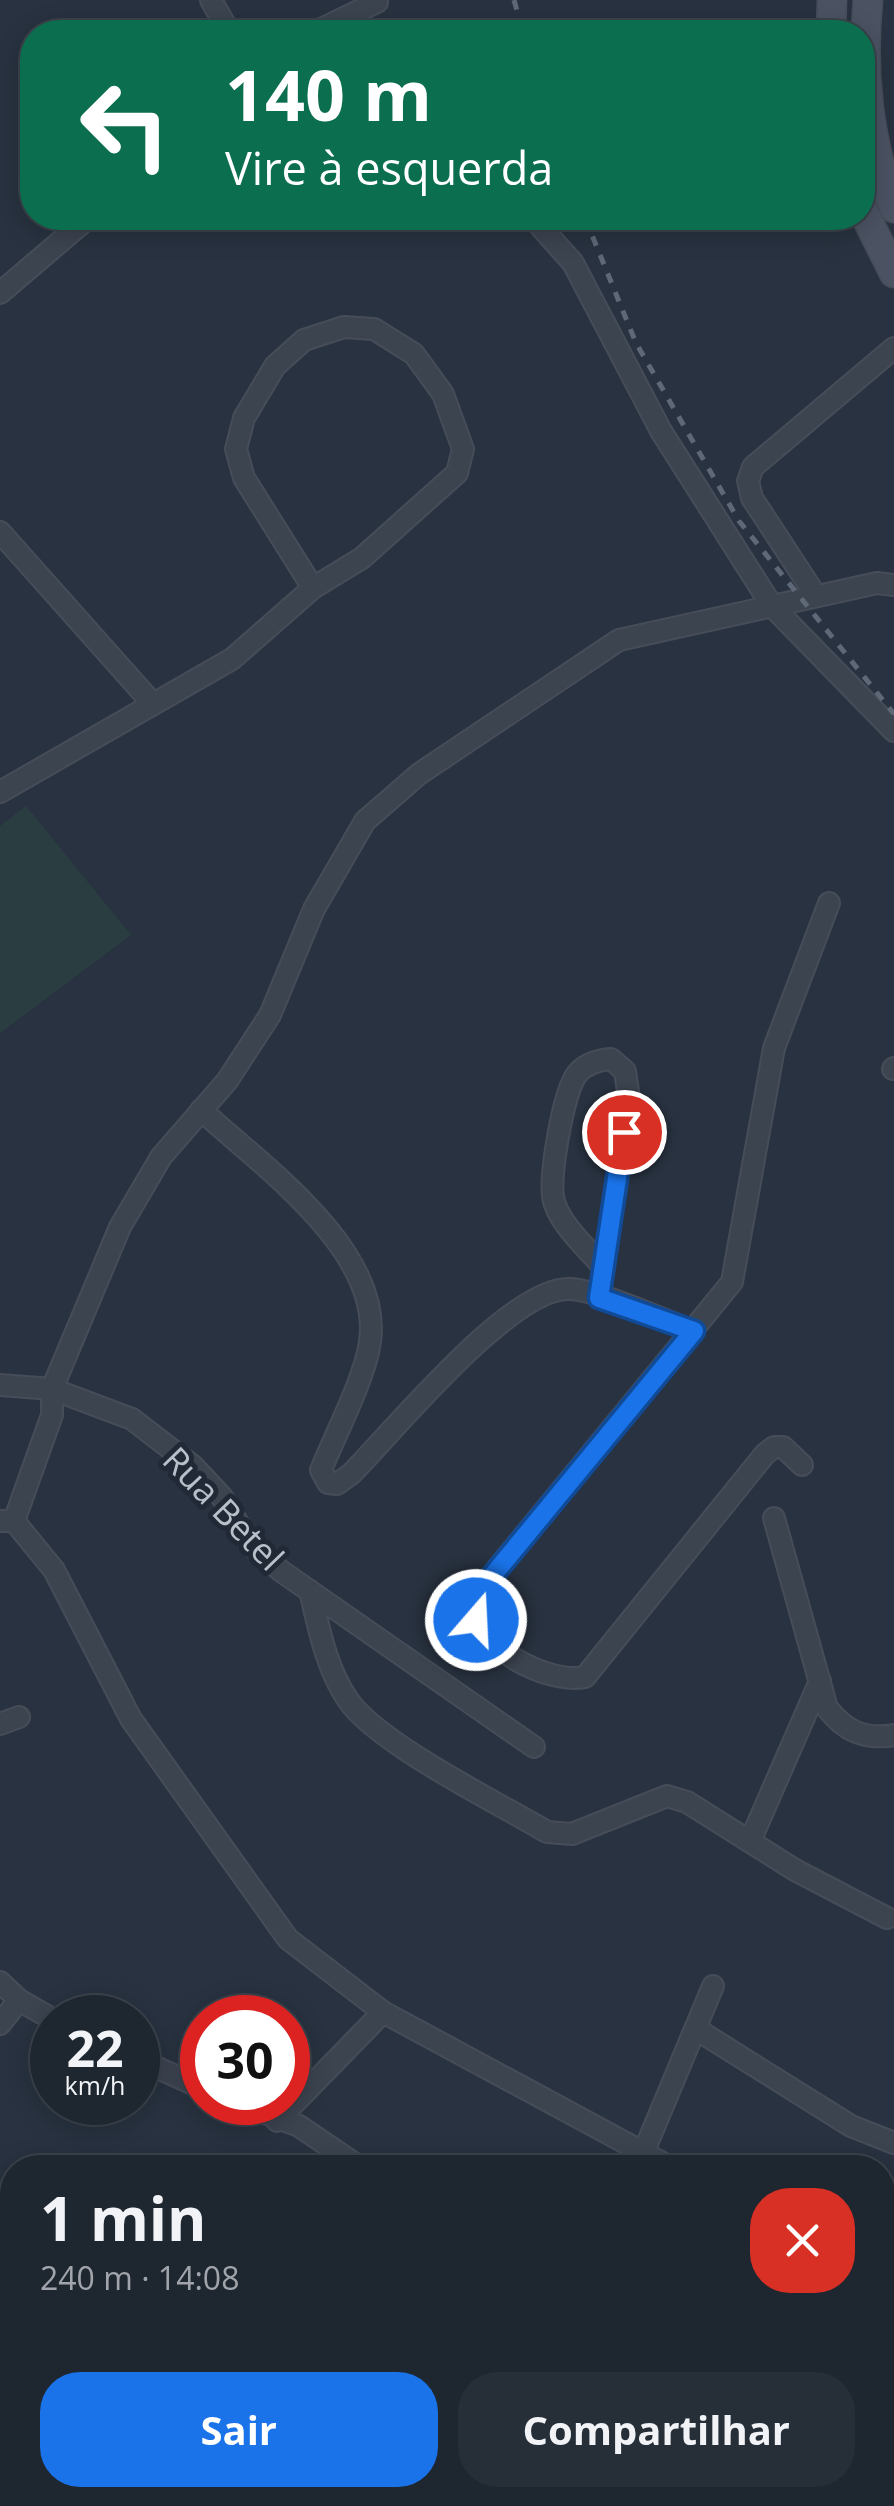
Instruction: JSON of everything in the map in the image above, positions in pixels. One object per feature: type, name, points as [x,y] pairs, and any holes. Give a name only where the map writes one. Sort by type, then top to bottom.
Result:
[{"type":"main road","points":[[875,127],[894,208]]},
{"type":"main road","points":[[873,230],[894,273]]},
{"type":"street","points":[[353,20],[377,2]]},
{"type":"street","points":[[0,293],[74,230]]},
{"type":"street","points":[[544,230],[573,263],[661,432],[772,606],[894,731]]},
{"type":"street","points":[[0,792],[232,659],[313,588],[362,558],[457,474],[463,449],[443,394],[414,354],[374,329],[344,326],[304,340],[275,366],[244,418],[236,449],[244,478],[313,588]]},
{"type":"street","points":[[816,596],[752,498],[748,482],[754,468],[894,348]]},
{"type":"street","points":[[0,532],[152,704]]},
{"type":"street","points":[[634,2155],[383,2012],[288,1939],[131,1720],[54,1570],[7,1521],[52,1415],[52,1390],[120,1227],[162,1157],[227,1081],[270,1014],[314,910],[365,822],[405,786],[552,681],[618,640],[877,583],[894,585]]},
{"type":"street","points":[[802,1465],[784,1447],[774,1446],[764,1454],[585,1677],[572,1680],[527,1665],[492,1642],[476,1620],[474,1598],[732,1282],[774,1048],[829,903]]},
{"type":"street","points":[[599,1298],[628,1098],[626,1071],[611,1058],[593,1061],[576,1075],[561,1115],[553,1198],[564,1220],[603,1268]]},
{"type":"street","points":[[202,1110],[324,1223],[348,1256],[373,1316],[370,1347],[321,1470],[328,1483],[337,1484],[351,1474],[482,1337],[538,1296],[570,1289],[694,1331]]},
{"type":"street","name":"Rua Betel","points":[[0,1385],[52,1390],[132,1419],[193,1466],[222,1497],[251,1545],[310,1591],[534,1747]]},
{"type":"street","points":[[774,1518],[827,1708],[842,1727],[875,1738],[894,1736]]},
{"type":"street","points":[[310,1591],[327,1660],[348,1702],[380,1733],[547,1832],[572,1834],[667,1796],[687,1802],[751,1838],[795,1870],[888,1918]]},
{"type":"street","points":[[751,1838],[820,1681]]},
{"type":"street","points":[[0,1982],[30,2006]]},
{"type":"street","points":[[643,2155],[713,1986]]},
{"type":"street","points":[[0,2024],[20,2000]]},
{"type":"street","points":[[310,2086],[383,2012]]},
{"type":"street","points":[[696,2029],[852,2126],[894,2143]]},
{"type":"street","points":[[295,2125],[342,2155]]},
{"type":"green space","points":[[26,806],[131,935],[0,1033],[0,826]]},
{"type":"railway","points":[[514,0],[520,20]]},
{"type":"railway","points":[[590,230],[636,343],[739,521],[894,714]]},
{"type":"route","points":[[476,1620],[474,1598],[694,1331],[599,1298],[624,1132]]}]
